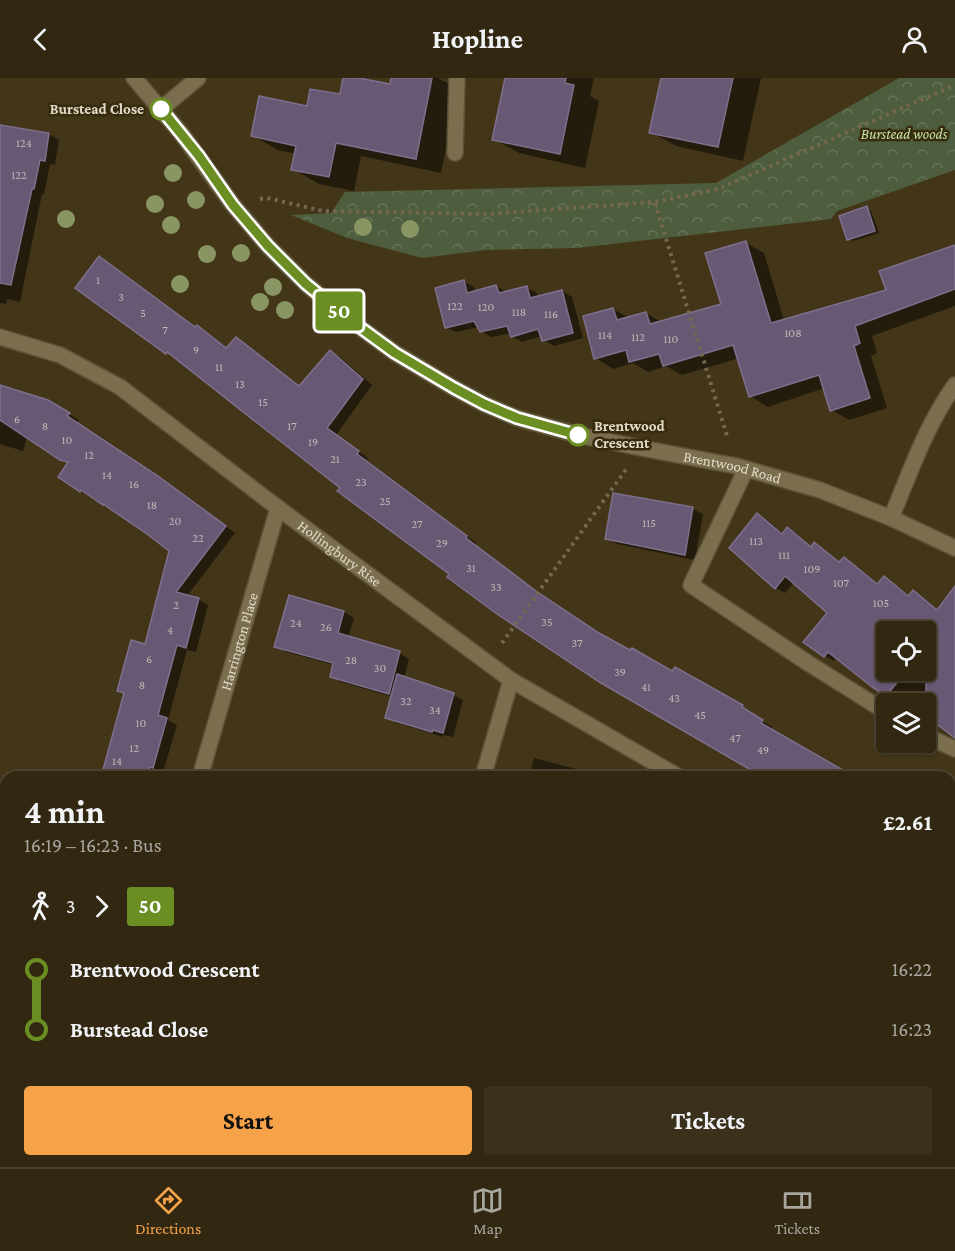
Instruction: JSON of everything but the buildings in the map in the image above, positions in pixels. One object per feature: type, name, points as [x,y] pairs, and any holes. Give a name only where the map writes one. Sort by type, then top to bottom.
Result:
[{"type":"street","name":"Brentwood Road","points":[[134,78],[199,156],[233,205],[268,246],[306,284],[395,353],[454,388],[517,418],[578,435],[741,467],[820,490],[891,518],[955,548]]},
{"type":"street","points":[[161,109],[198,78]]},
{"type":"street","points":[[455,153],[457,78]]},
{"type":"street","name":"Hollingbury Rise","points":[[0,337],[60,355],[120,387],[487,663],[512,680],[669,771]]},
{"type":"street","points":[[891,518],[923,440],[955,385]]},
{"type":"street","points":[[741,467],[691,585],[876,706]]},
{"type":"street","name":"Harrington Place","points":[[202,771],[278,507]]},
{"type":"street","points":[[485,771],[512,680]]},
{"type":"street","points":[[936,740],[955,749]]},
{"type":"path","points":[[233,205],[267,198],[323,211],[487,214],[655,202],[718,189],[955,85]]},
{"type":"path","points":[[655,202],[741,467]]},
{"type":"path","points":[[487,663],[641,448]]},
{"type":"green space","name":"Burstead woods","points":[[899,78],[955,78],[955,170],[837,211],[831,219],[577,248],[487,250],[422,258],[347,238],[291,215],[331,213],[345,192],[716,183]]},
{"type":"bus line","name":"50","points":[[161,109],[199,156],[233,205],[268,246],[306,284],[350,320],[395,353],[484,404],[517,418],[578,435]]},
{"type":"place","name":"Burstead Close","points":[[161,109]]},
{"type":"place","name":"Brentwood Crescent","points":[[578,435]]}]
